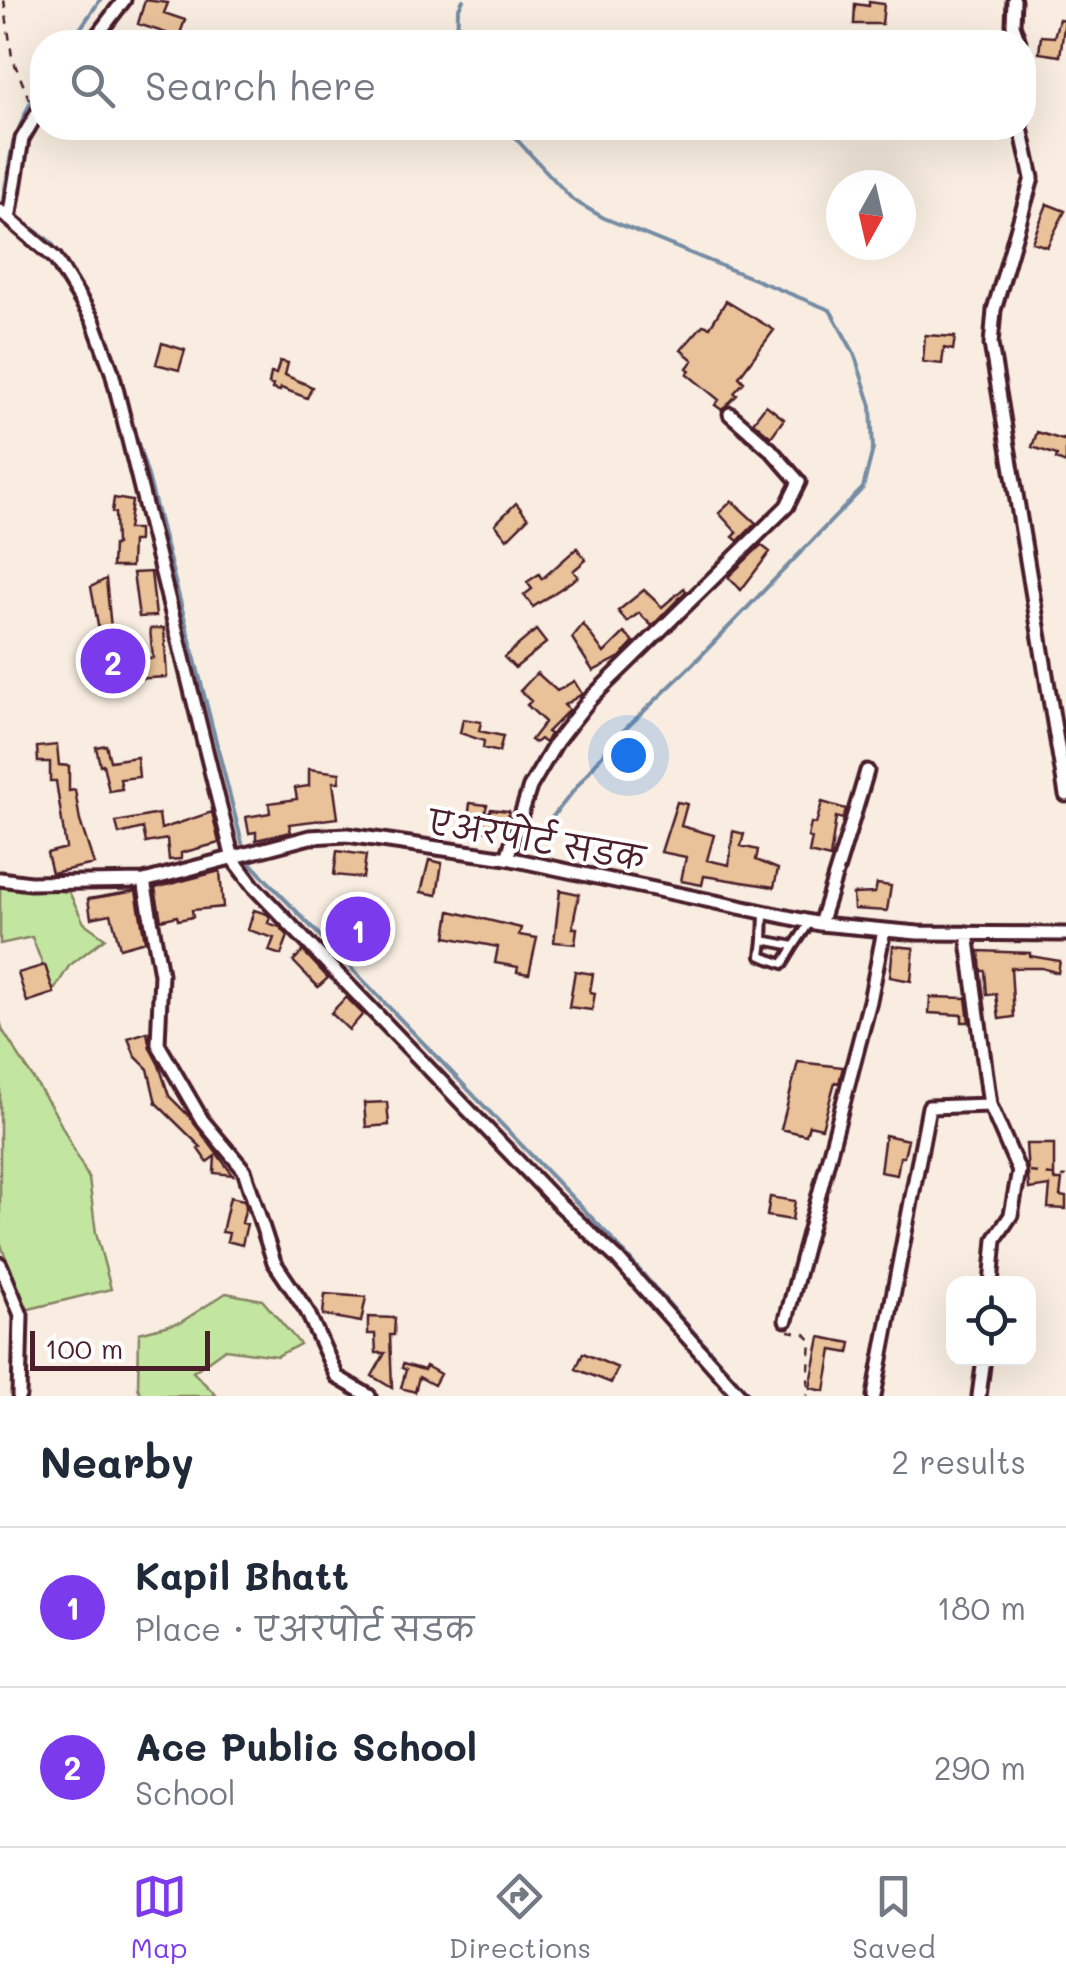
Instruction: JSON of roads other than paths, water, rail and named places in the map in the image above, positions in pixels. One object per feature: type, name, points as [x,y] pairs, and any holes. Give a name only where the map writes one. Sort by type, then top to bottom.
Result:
[{"type":"street","points":[[101,30],[124,0]]},
{"type":"street","points":[[1014,0],[1015,30]]},
{"type":"street","points":[[30,125],[22,139],[12,202],[6,216],[54,258],[93,320],[112,372],[234,859],[267,900],[541,1186],[617,1258],[740,1396]]},
{"type":"street","points":[[1024,140],[1032,178],[994,310],[991,344],[1066,795]]},
{"type":"street","points":[[507,858],[530,787],[558,741],[590,700],[786,506],[799,482],[771,450],[730,414]]},
{"type":"street","points":[[815,923],[855,822],[867,772]]},
{"type":"street","name":"एअरपोर्ट सडक","points":[[0,879],[30,884],[144,882],[310,837],[347,834],[507,858],[815,923],[884,930],[1066,934]]},
{"type":"street","points":[[144,882],[161,974],[158,1044],[202,1120],[244,1170],[274,1262],[307,1311],[337,1377],[369,1396]]},
{"type":"street","points":[[786,1320],[870,1001],[884,930]]},
{"type":"street","points":[[968,933],[990,1105],[1019,1171],[1010,1215],[995,1239],[992,1276]]},
{"type":"street","points":[[874,1396],[929,1107],[990,1105]]},
{"type":"street","points":[[0,1264],[21,1315],[19,1396]]},
{"type":"street","points":[[979,1396],[983,1366]]},
{"type":"lane","points":[[764,912],[761,956],[783,964],[815,923]]},
{"type":"lane","points":[[763,940],[794,946]]},
{"type":"waterway","points":[[79,30],[100,0]]},
{"type":"waterway","points":[[457,30],[458,10],[463,0]]},
{"type":"waterway","points":[[2,206],[13,142],[30,103]]},
{"type":"waterway","points":[[517,140],[573,200],[604,218],[830,310],[854,353],[871,406],[873,449],[863,488],[616,738],[534,840]]},
{"type":"waterway","points":[[14,215],[51,242],[90,300],[97,318]]},
{"type":"waterway","points":[[105,336],[148,476],[242,843]]},
{"type":"waterway","points":[[1000,361],[1006,401]]},
{"type":"waterway","points":[[251,864],[613,1240],[750,1396]]},
{"type":"place","name":"Ace Public School","points":[[113,661]]},
{"type":"place","name":"Kapil Bhatt","points":[[358,929]]}]
